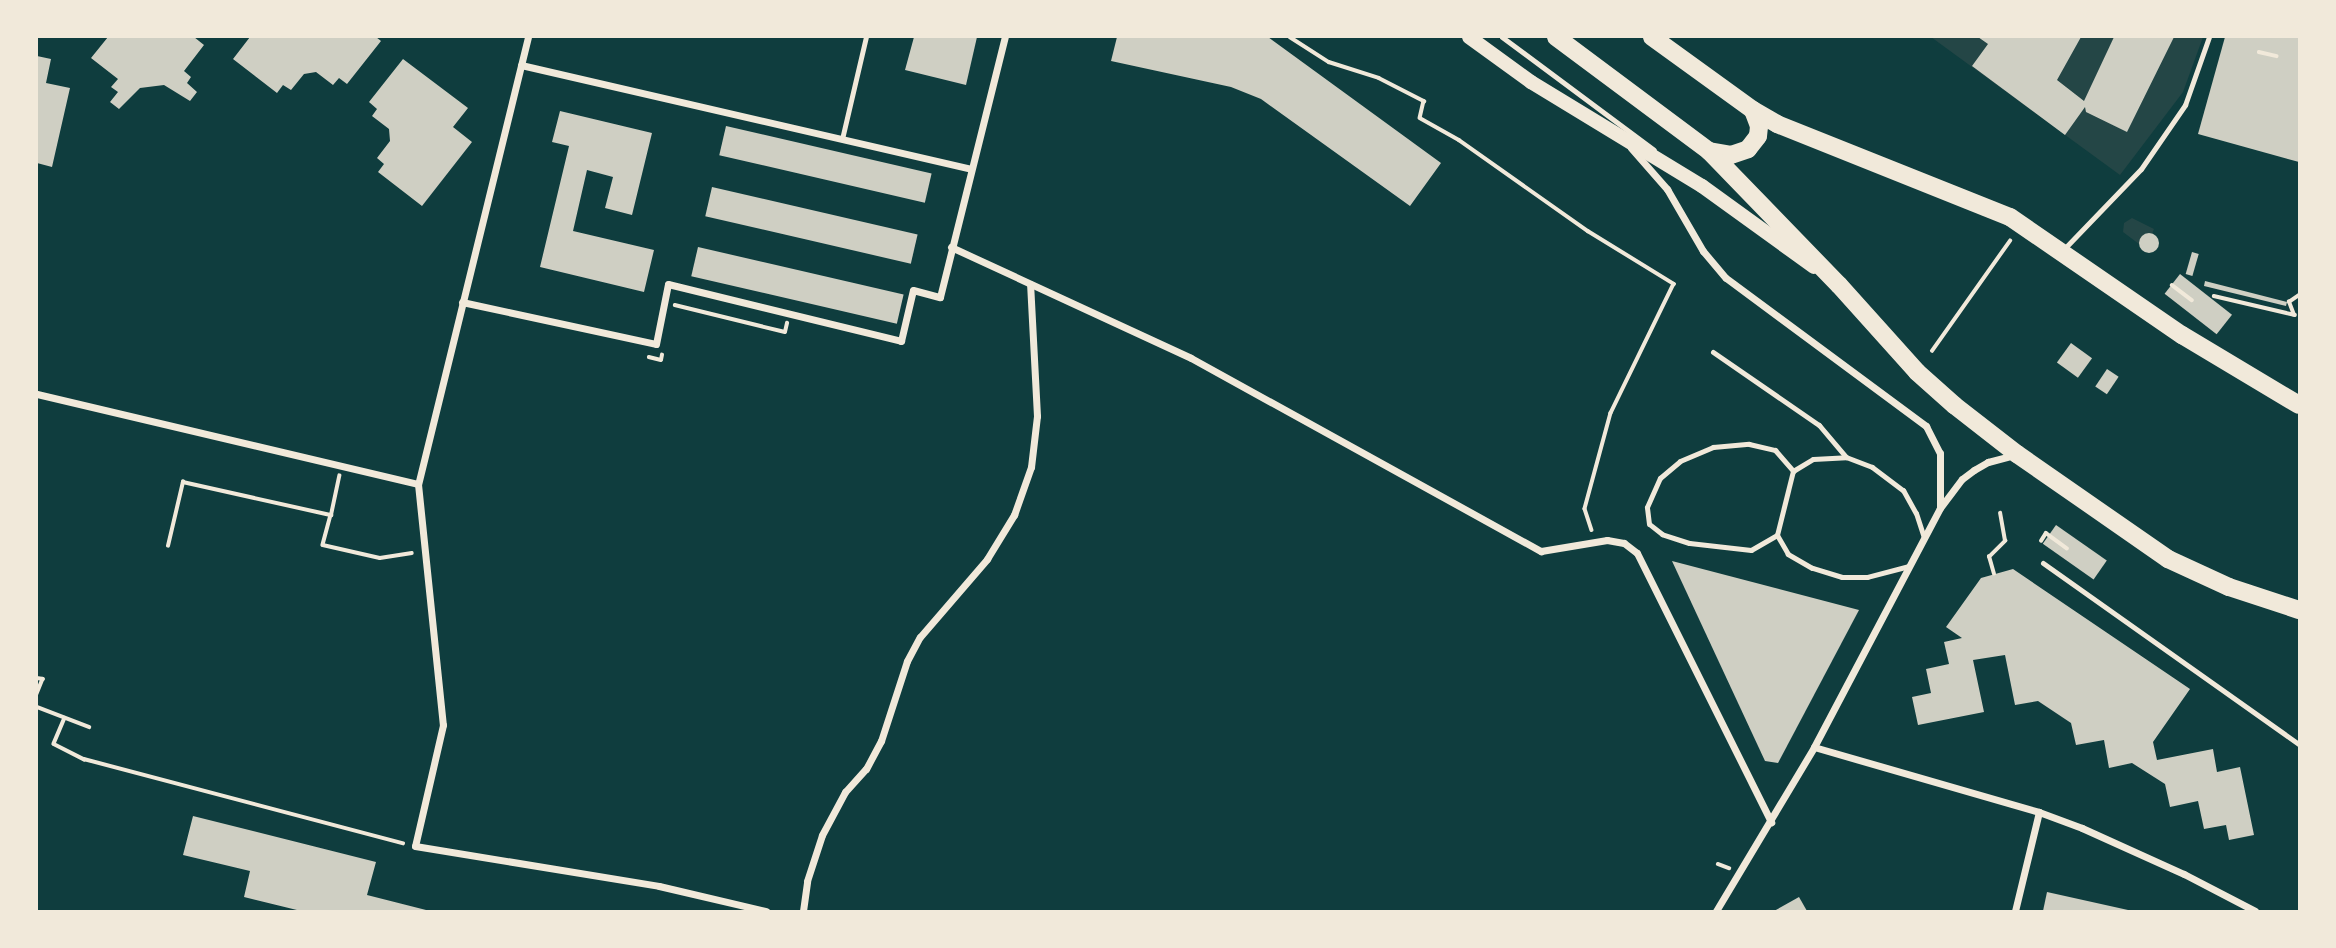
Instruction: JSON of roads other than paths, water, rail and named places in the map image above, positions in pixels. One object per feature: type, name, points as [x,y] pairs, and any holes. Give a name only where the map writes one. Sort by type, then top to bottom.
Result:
[{"type":"main road","points":[[1469,37],[1531,82],[1702,186],[1839,285]]},
{"type":"main road","points":[[1556,37],[1709,151],[1839,285],[1917,372],[2017,454],[2168,559],[2229,587],[2299,610]]},
{"type":"main road","points":[[1652,37],[1753,110],[1810,139],[1997,211],[2062,251],[2182,335],[2299,405]]},
{"type":"main road","points":[[1709,151],[1731,155],[1748,149],[1758,136],[1759,126],[1753,110]]},
{"type":"street","points":[[528,37],[418,484],[443,725],[415,846],[659,886],[766,911]]},
{"type":"street","points":[[463,302],[656,344],[668,284],[901,341],[913,290],[940,297],[1005,37]]},
{"type":"street","points":[[521,65],[971,169]]},
{"type":"street","points":[[1610,130],[1655,174],[1714,266],[1726,278],[1926,426],[1940,453],[1940,508]]},
{"type":"street","points":[[951,247],[1191,359],[1541,551],[1596,542],[1624,543],[1637,553],[1771,822]]},
{"type":"street","points":[[803,911],[807,881],[822,835],[845,792],[866,769],[881,741],[906,661],[920,637],[986,559],[1014,515],[1023,491],[1031,467],[1037,416],[1030,284]]},
{"type":"street","points":[[37,394],[418,484]]},
{"type":"street","points":[[1716,911],[1814,747],[1940,508],[1962,479],[1974,470],[1988,462],[2017,454]]},
{"type":"street","points":[[1814,747],[2039,812],[2130,848],[2255,911]]},
{"type":"street","points":[[2015,911],[2039,812]]},
{"type":"lane","points":[[842,139],[866,37]]},
{"type":"lane","points":[[1502,37],[1702,186]]},
{"type":"lane","points":[[2062,251],[2141,169],[2185,105],[2209,37]]},
{"type":"lane","points":[[1713,352],[1819,425],[1846,457]]},
{"type":"lane","points":[[1777,536],[1751,550],[1689,543],[1662,534],[1649,524],[1647,507],[1660,478],[1679,461],[1713,447],[1749,444],[1775,450],[1793,471]]},
{"type":"lane","points":[[1909,566],[1867,577],[1842,576],[1812,568],[1788,554],[1777,536],[1793,471],[1813,459],[1846,457],[1872,467],[1903,490],[1916,513],[1924,538]]},
{"type":"lane","points":[[2043,562],[2299,744]]}]
